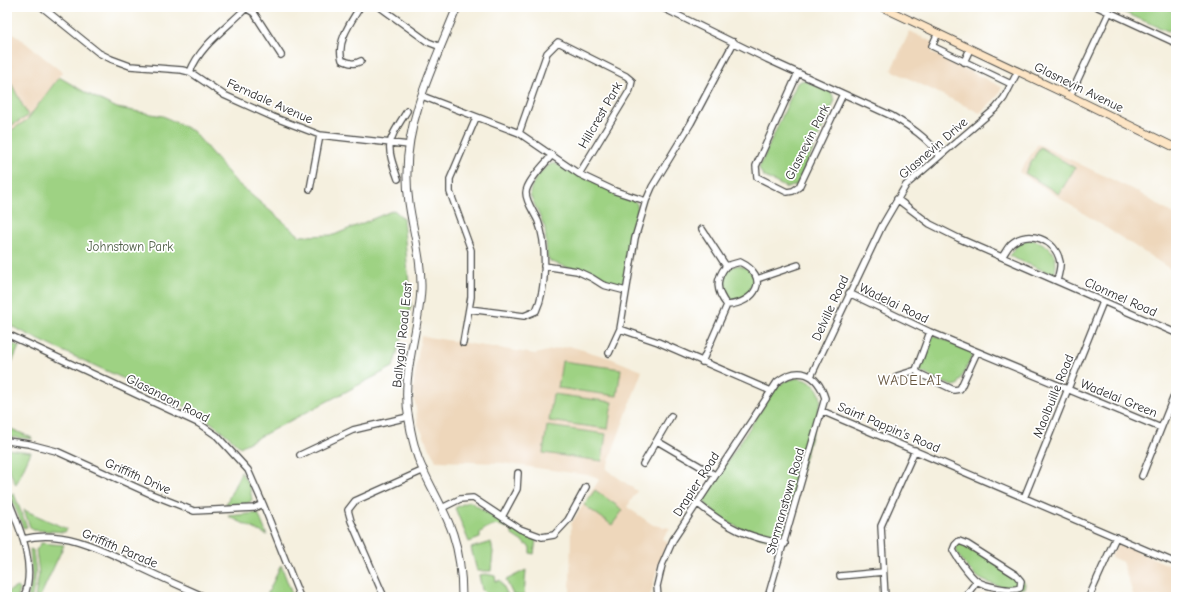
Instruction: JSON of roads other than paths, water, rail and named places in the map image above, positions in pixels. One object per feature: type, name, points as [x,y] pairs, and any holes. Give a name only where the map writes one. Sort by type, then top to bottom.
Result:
[{"type":"main road","name":"Glasnevin Avenue","points":[[882,7],[1176,148]]},
{"type":"street","name":"Ferndale Avenue","points":[[42,7],[110,59],[130,66],[190,72],[224,94],[273,117],[320,134],[408,145]]},
{"type":"street","points":[[360,7],[341,44],[340,55],[342,60],[347,62],[353,64],[361,62]]},
{"type":"street","points":[[380,7],[428,42],[441,47]]},
{"type":"street","name":"Ballygall Road East","points":[[457,7],[422,96],[408,145],[408,198],[421,290],[407,375],[408,417],[414,443],[424,470],[453,534],[459,558],[462,597]]},
{"type":"street","name":"Glasnevin Park","points":[[661,7],[905,124],[930,144],[939,155]]},
{"type":"street","points":[[1098,7],[1176,42]]},
{"type":"street","points":[[190,72],[196,59],[210,43],[246,8],[254,13],[281,55]]},
{"type":"street","points":[[1070,96],[1109,13]]},
{"type":"street","points":[[938,34],[932,46],[1011,84]]},
{"type":"street","name":"Hillcrest Park","points":[[519,133],[547,53],[558,42],[626,76],[632,81],[630,90],[579,174]]},
{"type":"street","points":[[610,352],[620,329],[637,231],[646,201],[652,187],[691,123],[734,42]]},
{"type":"street","points":[[964,62],[970,49]]},
{"type":"street","name":"Glasnevin Drive","points":[[871,250],[896,199],[906,185],[939,155],[996,108],[1004,98],[1018,71]]},
{"type":"street","name":"Glasnevin Park","points":[[798,73],[756,166],[755,172],[757,177],[787,192],[799,187],[843,94]]},
{"type":"street","points":[[422,96],[476,118],[519,133],[579,174],[615,191],[646,201]]},
{"type":"street","points":[[398,179],[389,153],[390,143],[391,136],[407,111]]},
{"type":"street","points":[[463,343],[469,309],[472,272],[471,250],[450,192],[450,179],[476,118]]},
{"type":"street","name":"Ferndale Avenue","points":[[310,189],[320,134]]},
{"type":"street","points":[[469,309],[524,316],[536,311],[540,302],[544,266],[541,230],[526,193],[528,186],[552,156]]},
{"type":"street","name":"Clonmel Road","points":[[896,199],[930,224],[1002,258],[1176,333]]},
{"type":"street","points":[[702,229],[726,266]]},
{"type":"street","points":[[1002,258],[1011,244],[1022,238],[1032,236],[1040,238],[1048,242],[1057,252],[1060,262],[1057,281]]},
{"type":"street","name":"Delville Road","points":[[810,376],[871,250]]},
{"type":"street","points":[[740,262],[749,267],[757,279],[756,289],[745,302],[727,305],[719,293],[718,280],[726,266],[740,262]]},
{"type":"street","points":[[757,279],[798,265]]},
{"type":"street","points":[[544,266],[577,271],[592,278],[602,286],[626,291]]},
{"type":"street","name":"Wadelai Road","points":[[849,293],[930,332],[1068,390]]},
{"type":"street","name":"Maolbuille Road","points":[[1024,498],[1103,302]]},
{"type":"street","points":[[702,362],[727,305]]},
{"type":"street","points":[[620,329],[658,342],[771,391],[777,382],[786,375],[796,373],[810,376]]},
{"type":"street","name":"Wadelai Road","points":[[916,370],[930,332]]},
{"type":"street","name":"Glasanaon Road","points":[[7,334],[198,423],[217,436],[248,470],[300,597]]},
{"type":"street","points":[[897,376],[916,370],[918,373],[954,390],[960,389],[977,352]]},
{"type":"street","name":"Saint Pappin's Road","points":[[810,376],[822,389],[825,398],[822,411],[1176,563]]},
{"type":"street","name":"Wadelai Green","points":[[1068,390],[1161,428]]},
{"type":"street","name":"Drapier Road","points":[[658,597],[657,586],[662,565],[673,540],[771,391]]},
{"type":"street","name":"Wadelai Green","points":[[1142,476],[1176,391]]},
{"type":"street","name":"Stormanstown Road","points":[[768,597],[785,544],[822,411]]},
{"type":"street","points":[[643,464],[671,416]]},
{"type":"street","points":[[300,455],[353,430],[408,417]]},
{"type":"street","points":[[657,440],[715,475]]},
{"type":"street","name":"Griffith Drive","points":[[7,441],[29,444],[56,451],[150,494],[194,511],[254,508],[263,504]]},
{"type":"street","points":[[885,597],[881,526],[915,450]]},
{"type":"street","points":[[384,597],[351,521],[348,510],[355,500],[424,470]]},
{"type":"street","points":[[502,516],[517,489],[518,473]]},
{"type":"street","points":[[442,508],[460,499],[473,498],[520,529],[542,537],[554,535],[568,520],[586,487]]},
{"type":"street","points":[[7,497],[23,539],[28,565],[28,580],[24,597]]},
{"type":"street","points":[[697,503],[721,522],[741,533],[785,544]]},
{"type":"street","name":"Griffith Parade","points":[[23,539],[37,536],[56,537],[91,545],[195,595],[205,597]]},
{"type":"street","points":[[1089,597],[1116,536]]},
{"type":"street","points":[[959,541],[967,544],[1016,575],[1022,584],[1020,588],[1015,590],[977,581],[953,550],[955,544],[959,541]]},
{"type":"street","points":[[840,576],[883,572]]},
{"type":"street","points":[[965,597],[977,581]]},
{"type":"district","name":"WADELAI","points":[[910,380]]},
{"type":"park label","name":"Johnstown Park","points":[[130,246]]}]
